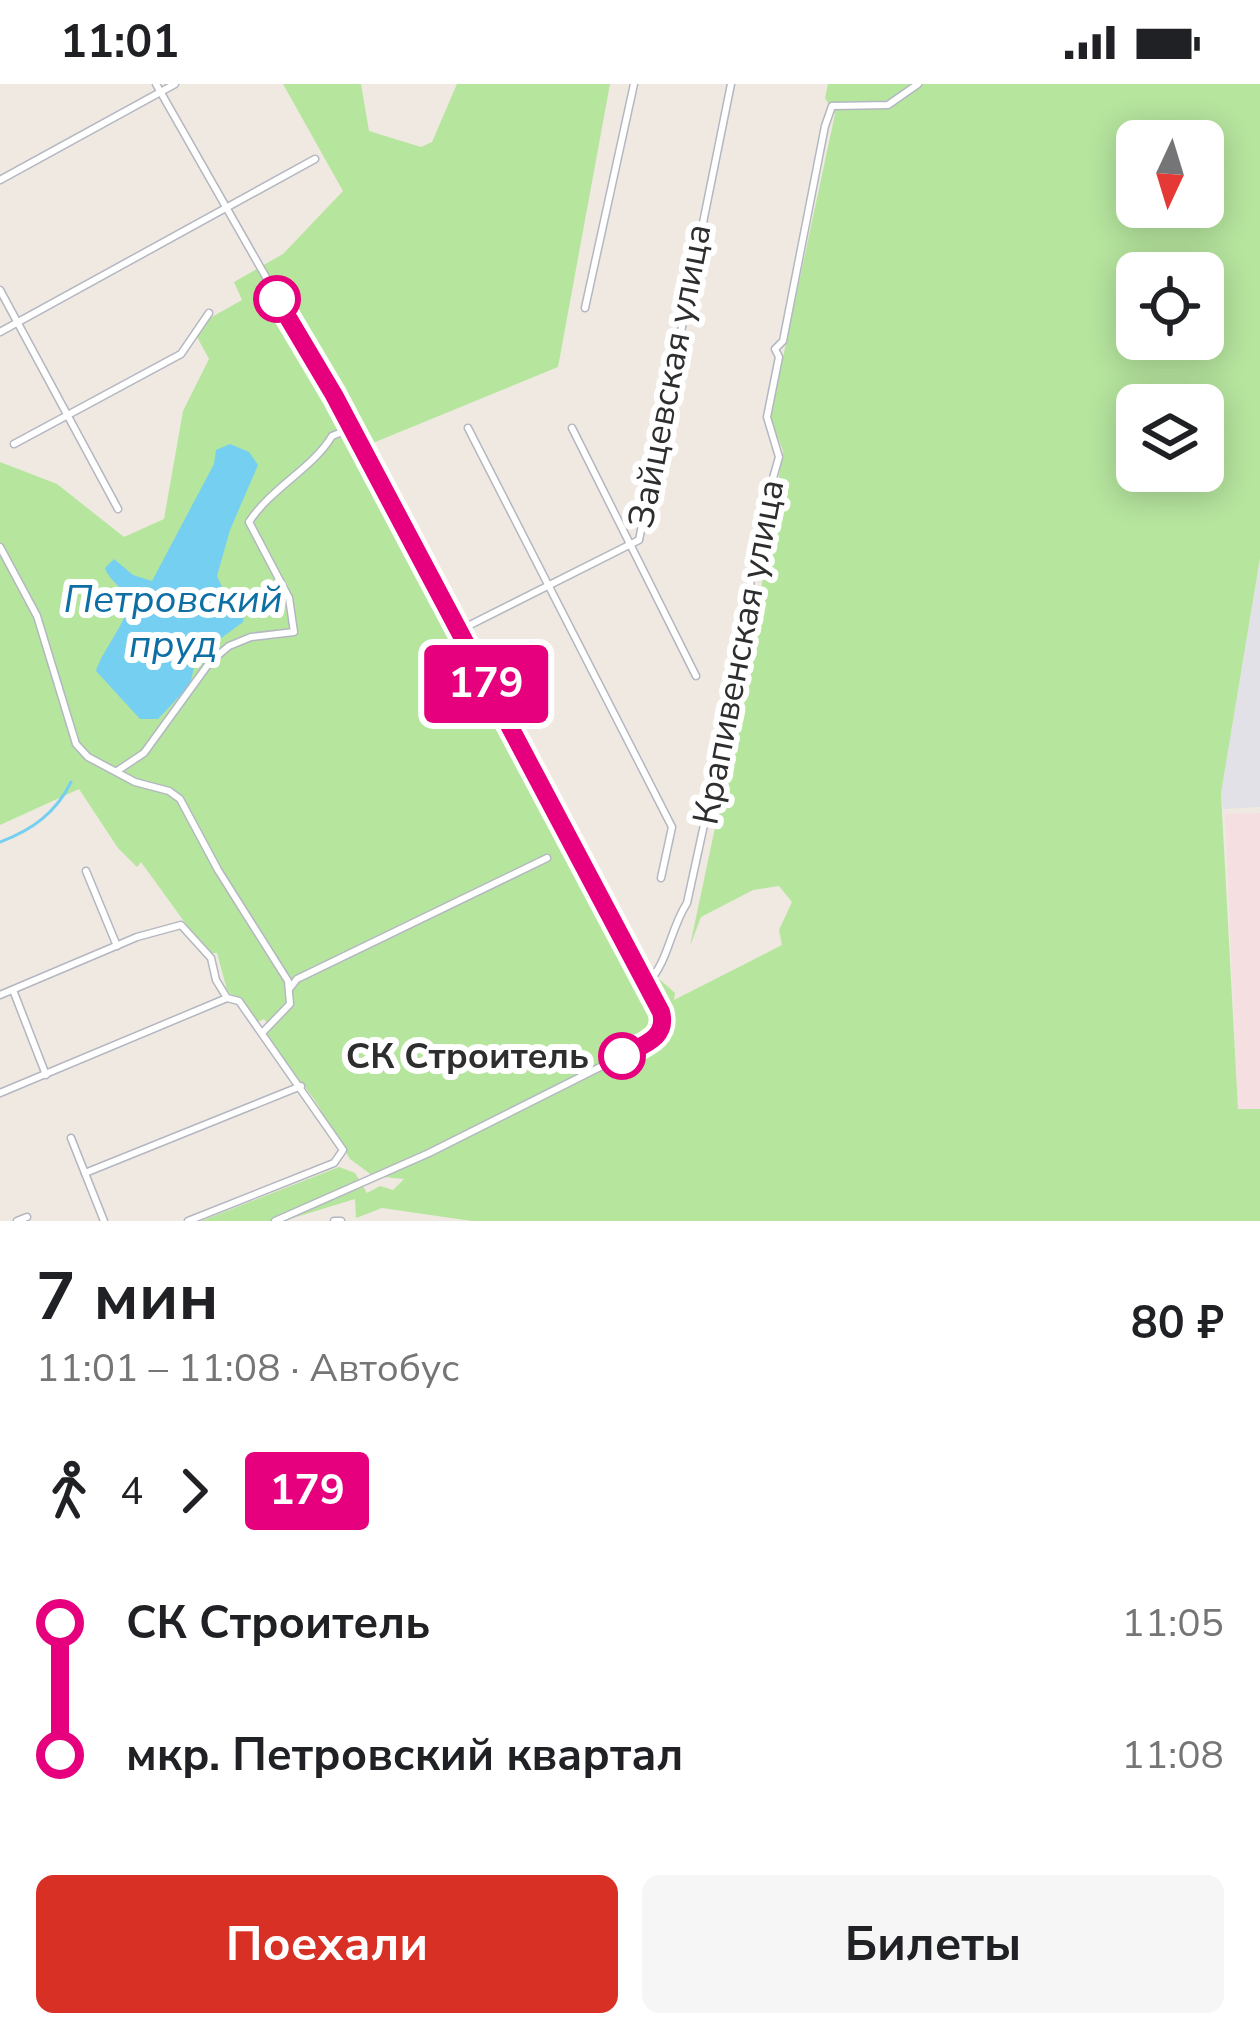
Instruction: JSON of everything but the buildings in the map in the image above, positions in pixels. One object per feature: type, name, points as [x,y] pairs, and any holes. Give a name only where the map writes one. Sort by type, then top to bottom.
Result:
[{"type":"street","points":[[0,180],[158,88],[175,84]]},
{"type":"street","points":[[585,308],[634,84]]},
{"type":"street","name":"Зайцевская улица","points":[[458,631],[633,547],[642,532],[730,84]]},
{"type":"street","name":"Крапивенская улица","points":[[647,984],[661,968],[677,917],[688,903],[737,674],[758,531],[779,458],[767,416],[779,357],[775,349],[783,343],[832,106],[888,105],[918,84]]},
{"type":"street","points":[[158,88],[350,429],[647,984],[663,1027],[650,1042],[429,1153],[274,1221]]},
{"type":"street","points":[[0,332],[315,159]]},
{"type":"street","points":[[0,290],[118,508]]},
{"type":"street","points":[[14,444],[181,353],[209,313]]},
{"type":"street","points":[[468,428],[672,827],[661,878]]},
{"type":"street","points":[[572,428],[696,676]]},
{"type":"street","points":[[117,771],[144,753],[210,662],[229,646],[251,637],[294,632],[289,598],[250,522],[293,472],[326,448],[332,436],[350,429]]},
{"type":"street","points":[[0,547],[37,616],[76,744],[88,758],[180,799],[290,988],[290,1004],[262,1029],[265,1036]]},
{"type":"street","points":[[290,988],[297,979],[547,858]]},
{"type":"street","points":[[86,871],[117,946]]},
{"type":"street","points":[[0,995],[181,925],[211,958],[227,998]]},
{"type":"street","points":[[13,990],[46,1075]]},
{"type":"street","points":[[0,1094],[227,998],[239,1001],[338,1139],[342,1157],[188,1221]]},
{"type":"street","points":[[85,1173],[301,1085]]},
{"type":"street","points":[[71,1138],[104,1221]]},
{"type":"street","points":[[16,1221],[27,1217]]},
{"type":"shaded area","points":[[1260,558],[1260,807],[1223,809],[1221,793]]},
{"type":"shaded area","points":[[1260,813],[1260,1109],[1238,1110],[1225,814]]},
{"type":"green space","points":[[283,84],[361,84],[369,131],[421,147],[432,142],[457,84],[610,84],[558,367],[368,445],[387,494],[641,963],[675,993],[674,1000],[782,945],[779,930],[792,902],[779,886],[753,890],[701,917],[690,946],[748,671],[783,451],[770,418],[835,114],[825,98],[828,84],[1260,84],[1260,558],[1221,793],[1238,1109],[1260,1109],[1260,1221],[472,1221],[382,1208],[356,1218],[355,1199],[283,1221],[201,1221],[339,1167],[355,1173],[367,1193],[380,1186],[393,1190],[404,1179],[373,1176],[350,1159],[314,1099],[266,1036],[269,1026],[264,1019],[257,1022],[227,990],[217,953],[207,953],[141,862],[137,867],[118,848],[79,789],[0,825],[0,462],[57,484],[124,537],[164,519],[183,411],[209,359],[197,337],[210,318],[242,300],[234,282],[283,254],[343,191]]},
{"type":"water","name":"Петровский пруд","points":[[230,444],[249,452],[258,465],[230,530],[217,576],[229,602],[246,608],[243,622],[195,663],[190,685],[158,719],[140,719],[96,671],[127,607],[125,595],[105,568],[114,559],[133,575],[152,581],[214,464],[216,450]]},
{"type":"waterway","points":[[0,842],[42,819],[71,782]]},
{"type":"bus line","name":"179","points":[[277,299],[334,395],[661,1012],[664,1023],[659,1035],[622,1056]]},
{"type":"place","name":"СК Строитель","points":[[622,1056]]}]
